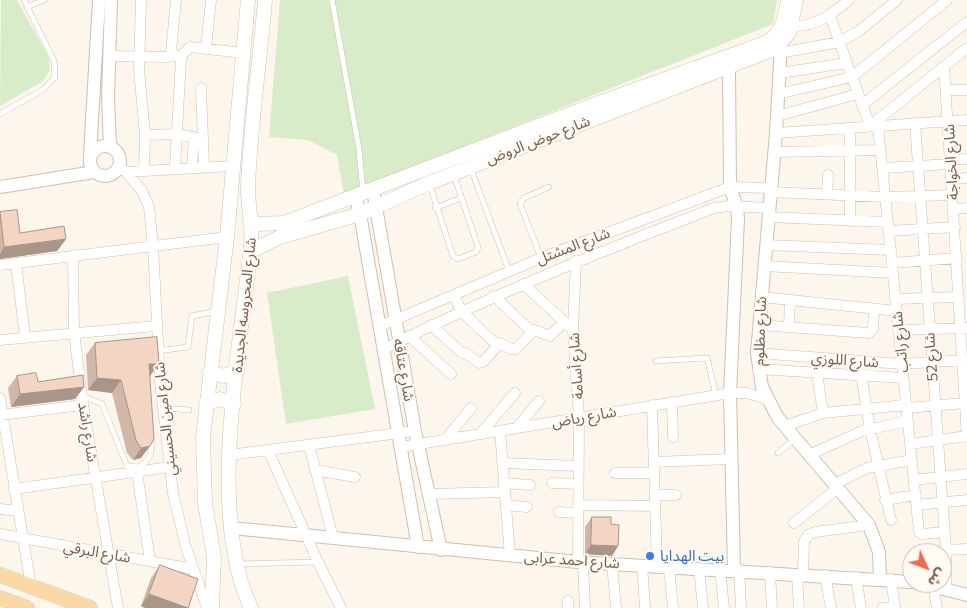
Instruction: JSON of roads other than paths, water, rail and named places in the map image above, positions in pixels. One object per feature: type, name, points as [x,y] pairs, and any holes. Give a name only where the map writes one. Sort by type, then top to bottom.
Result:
[{"type":"main road","name":"شارع المحروسه الجديدة","points":[[212,608],[214,557],[202,470],[206,404],[227,237],[248,0]]},
{"type":"main road","name":"شارع المحروسه الجديدة","points":[[251,608],[237,564],[232,528],[230,455],[250,251],[249,180],[266,0]]},
{"type":"main road","name":"شارع حوض الروض","points":[[250,221],[258,224],[284,223],[687,76],[771,40],[781,29],[788,0]]},
{"type":"main road","points":[[780,49],[792,26],[796,0]]},
{"type":"main road","name":"شارع حوض الروض","points":[[687,76],[729,66],[780,49]]},
{"type":"main road","name":"شارع حوض الروض","points":[[250,251],[280,237],[360,214],[644,92]]},
{"type":"main road","points":[[232,181],[249,180]]},
{"type":"main road","points":[[210,372],[224,376],[237,371]]},
{"type":"main road","points":[[206,404],[220,399],[234,404]]},
{"type":"main road","points":[[0,575],[90,608]]},
{"type":"main road","points":[[0,598],[27,608]]},
{"type":"street","points":[[98,0],[90,155],[90,167],[94,172],[99,175],[110,175],[122,169],[144,170],[232,166]]},
{"type":"street","points":[[110,147],[108,98],[111,0]]},
{"type":"street","points":[[141,0],[139,57],[145,135],[144,170]]},
{"type":"street","points":[[175,168],[177,134],[176,56],[171,51],[176,0]]},
{"type":"street","points":[[206,48],[211,0]]},
{"type":"street","points":[[796,0],[801,0]]},
{"type":"street","points":[[792,26],[813,24],[830,16],[849,0]]},
{"type":"street","points":[[780,49],[839,42],[859,31],[897,0]]},
{"type":"street","points":[[778,94],[852,77],[947,0]]},
{"type":"street","name":"شارع راتب","points":[[830,16],[862,105],[874,126],[881,150],[898,330],[921,533],[945,532]]},
{"type":"street","points":[[862,105],[967,22]]},
{"type":"street","points":[[110,56],[168,57],[176,56],[190,47],[243,53]]},
{"type":"street","points":[[874,126],[967,48]]},
{"type":"street","name":"شارع مظلوم","points":[[780,49],[776,133],[759,325],[758,369],[766,399],[785,426],[869,525],[879,552],[885,578]]},
{"type":"street","points":[[780,73],[846,63]]},
{"type":"street","name":"شارع مظلوم","points":[[729,66],[730,187],[737,207],[730,393],[736,570]]},
{"type":"street","name":"شارع الخواجة","points":[[944,66],[964,328],[967,437]]},
{"type":"street","points":[[192,168],[199,138],[201,88]]},
{"type":"street","points":[[947,90],[967,90]]},
{"type":"street","points":[[777,116],[858,94]]},
{"type":"street","points":[[776,133],[967,120]]},
{"type":"street","name":"شارع 52","points":[[915,123],[946,543]]},
{"type":"street","points":[[850,128],[852,151],[850,221]]},
{"type":"street","points":[[145,135],[177,134],[199,138]]},
{"type":"street","points":[[199,138],[204,167]]},
{"type":"street","points":[[90,155],[99,147],[110,147],[119,155],[122,169]]},
{"type":"street","points":[[774,152],[881,150]]},
{"type":"street","points":[[882,168],[919,166],[967,159]]},
{"type":"street","name":"شارع امين الحسيني","points":[[122,169],[139,187],[149,207],[153,246],[157,383],[163,408],[178,519],[207,608]]},
{"type":"street","points":[[0,187],[94,172]]},
{"type":"street","points":[[827,194],[828,175]]},
{"type":"street","points":[[952,179],[967,178]]},
{"type":"street","name":"شارع المشتل","points":[[380,326],[541,258],[730,187],[885,197],[953,195]]},
{"type":"street","name":"شارع عتاقه","points":[[364,193],[376,207],[395,319],[404,339],[415,431],[441,550]]},
{"type":"street","name":"شارع عتاقه","points":[[364,193],[360,214],[418,547]]},
{"type":"street","name":"شارع المشتل","points":[[384,348],[461,310],[576,261],[714,208],[737,207],[769,213],[850,221],[888,227],[922,229],[955,227]]},
{"type":"street","points":[[954,209],[967,208]]},
{"type":"street","points":[[0,265],[227,237]]},
{"type":"street","points":[[956,240],[967,240]]},
{"type":"street","points":[[766,245],[891,250]]},
{"type":"street","name":"شارع راشد","points":[[73,255],[74,332],[83,400],[118,608]]},
{"type":"street","points":[[541,258],[546,274]]},
{"type":"street","name":"شارع أسامة","points":[[576,261],[573,330],[579,418],[578,509],[585,608]]},
{"type":"street","points":[[764,266],[892,268],[925,261],[960,265]]},
{"type":"street","points":[[16,263],[25,337]]},
{"type":"street","points":[[523,284],[573,330]]},
{"type":"street","points":[[454,295],[461,310],[497,346]]},
{"type":"street","points":[[494,296],[532,332]]},
{"type":"street","points":[[761,298],[897,311]]},
{"type":"street","points":[[895,298],[962,299]]},
{"type":"street","points":[[789,328],[790,300]]},
{"type":"street","points":[[759,325],[869,333],[872,329],[874,309]]},
{"type":"street","points":[[431,325],[462,353],[477,363],[483,362],[502,343],[511,349],[516,349],[532,332],[537,330],[546,336],[550,336],[564,322]]},
{"type":"street","points":[[0,340],[156,326]]},
{"type":"street","points":[[898,330],[964,328]]},
{"type":"street","points":[[404,339],[451,374]]},
{"type":"street","name":"شارع اللوزي","points":[[758,353],[902,364],[965,360]]},
{"type":"street","points":[[815,357],[823,413]]},
{"type":"street","points":[[859,361],[870,429],[891,520]]},
{"type":"street","points":[[758,369],[904,378]]},
{"type":"street","points":[[480,434],[515,393]]},
{"type":"street","name":"شارع رياض","points":[[402,447],[730,393],[748,393],[766,399]]},
{"type":"street","points":[[0,398],[1,414],[31,586]]},
{"type":"street","points":[[1,414],[83,400]]},
{"type":"street","points":[[517,428],[539,401]]},
{"type":"street","points":[[672,402],[673,437]]},
{"type":"street","points":[[785,426],[823,413],[965,403]]},
{"type":"street","points":[[652,405],[655,500],[663,566],[673,608]]},
{"type":"street","points":[[445,440],[471,408]]},
{"type":"street","points":[[809,455],[870,429],[908,421]]},
{"type":"street","points":[[230,455],[415,431]]},
{"type":"street","points":[[500,431],[510,556]]},
{"type":"street","points":[[910,444],[967,437]]},
{"type":"street","points":[[309,445],[333,538]]},
{"type":"street","points":[[268,450],[318,562],[341,608]]},
{"type":"street","points":[[615,473],[731,459]]},
{"type":"street","points":[[794,523],[836,486],[867,468],[912,460]]},
{"type":"street","points":[[502,463],[579,466]]},
{"type":"street","points":[[14,488],[170,467]]},
{"type":"street","points":[[0,471],[11,470]]},
{"type":"street","points":[[315,470],[355,477]]},
{"type":"street","points":[[137,472],[150,561]]},
{"type":"street","points":[[914,480],[967,474]]},
{"type":"street","points":[[552,483],[578,484]]},
{"type":"street","points":[[429,494],[530,485]]},
{"type":"street","points":[[559,512],[655,500],[676,495]]},
{"type":"street","points":[[885,500],[916,500],[943,503],[967,500]]},
{"type":"street","points":[[506,505],[527,507]]},
{"type":"street","points":[[0,509],[18,511]]},
{"type":"street","points":[[799,608],[800,574],[805,538],[815,532],[869,525]]},
{"type":"street","name":"شارع احمد عرابى","points":[[232,528],[441,550],[581,562],[885,578],[902,581]]},
{"type":"street","name":"شارع البرقي","points":[[0,534],[193,569]]},
{"type":"street","points":[[952,550],[967,549]]},
{"type":"street","points":[[612,564],[616,608]]},
{"type":"street","points":[[642,565],[646,608]]},
{"type":"street","points":[[699,568],[703,608]]},
{"type":"street","points":[[720,569],[724,608]]},
{"type":"street","points":[[736,570],[742,608]]},
{"type":"street","points":[[770,572],[772,608]]},
{"type":"street","points":[[825,575],[831,608]]},
{"type":"street","points":[[856,577],[861,608]]},
{"type":"street","points":[[882,608],[895,607],[885,578]]},
{"type":"street","points":[[952,591],[967,595]]},
{"type":"street","points":[[930,593],[937,608]]},
{"type":"lane","points":[[0,114],[44,89],[54,77],[54,61],[24,0]]},
{"type":"lane","points":[[27,7],[44,0]]},
{"type":"lane","points":[[332,0],[359,149],[364,193]]},
{"type":"lane","points":[[470,167],[509,272]]},
{"type":"lane","points":[[429,183],[435,208],[453,256],[458,259],[478,249],[454,173]]},
{"type":"lane","points":[[541,258],[520,204],[524,198],[549,187]]},
{"type":"lane","points":[[435,208],[461,198]]},
{"type":"lane","points":[[157,351],[188,347],[192,316],[217,311]]},
{"type":"lane","points":[[656,361],[707,358],[716,395]]},
{"type":"lane","points":[[83,400],[102,404],[127,466],[138,467],[148,460],[152,450],[150,431]]},
{"type":"lane","points":[[163,408],[189,410]]},
{"type":"lane","points":[[778,453],[795,438]]},
{"type":"lane","points":[[237,564],[318,562]]},
{"type":"place","name":"بيت الهدايا","points":[[650,556]]}]
